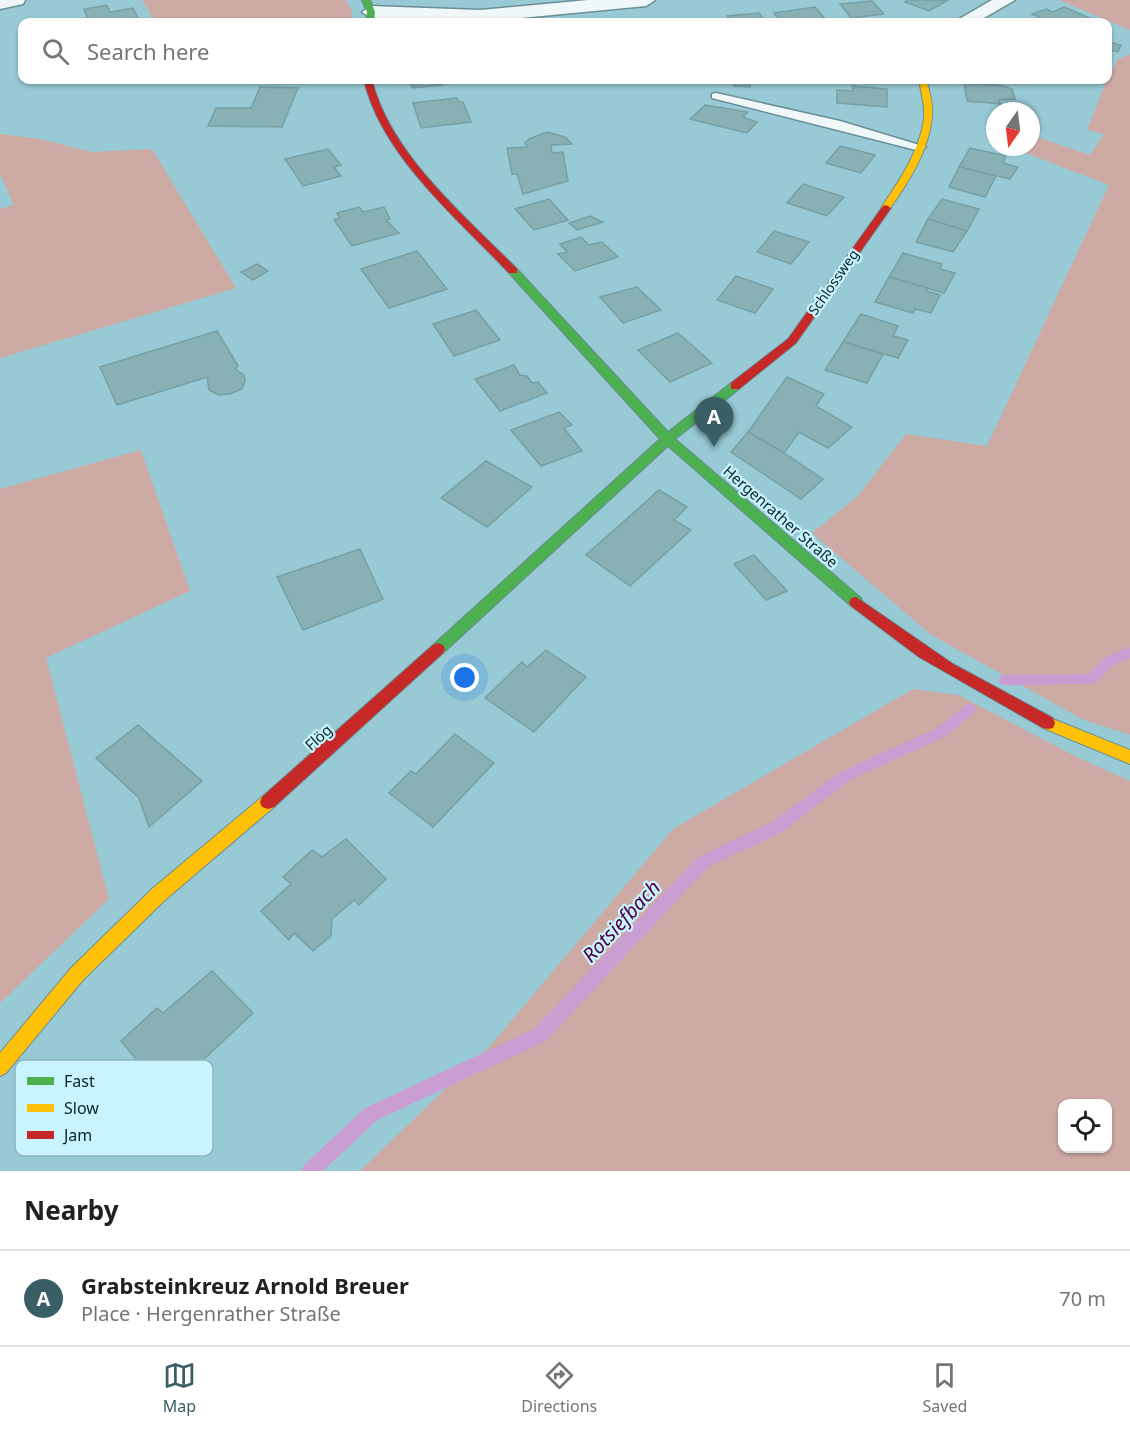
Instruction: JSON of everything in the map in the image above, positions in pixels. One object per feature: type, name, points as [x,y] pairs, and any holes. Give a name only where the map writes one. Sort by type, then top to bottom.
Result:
[{"type":"street","points":[[0,3],[16,0]]},
{"type":"street","points":[[369,11],[480,16],[646,0]]},
{"type":"street","points":[[972,18],[1006,0]]},
{"type":"street","name":"Hergenrather Straße","points":[[368,84],[367,93],[386,127],[406,155],[667,439],[887,629],[950,670],[1061,730],[1130,757]]},
{"type":"street","name":"Schlossweg","points":[[667,439],[792,341],[897,191],[920,147],[928,116],[924,84]]},
{"type":"street","name":"Flög","points":[[0,1067],[77,974],[159,894],[305,771],[667,439]]},
{"type":"lane","points":[[716,96],[836,124],[920,147]]},
{"type":"shaded area","points":[[142,0],[346,0],[352,11],[351,18],[153,18]]},
{"type":"shaded area","points":[[1059,0],[1130,0],[1130,30],[1112,22],[1112,18],[1102,18]]},
{"type":"shaded area","points":[[1130,54],[1130,735],[1082,719],[930,634],[812,533],[858,496],[906,434],[987,446],[1109,185],[1033,156],[1040,156],[1040,138],[1090,155],[1104,134],[1087,130],[1105,84],[1112,84],[1112,70],[1118,59]]},
{"type":"shaded area","points":[[0,134],[41,139],[91,152],[152,149],[236,288],[0,358],[0,209],[14,205],[0,174]]},
{"type":"shaded area","points":[[141,450],[190,591],[46,658],[109,899],[0,1003],[0,489]]},
{"type":"shaded area","points":[[913,689],[958,695],[1079,758],[1130,781],[1130,1171],[360,1171],[490,1046],[673,829]]},
{"type":"building","points":[[908,0],[948,0],[929,11],[905,2]]},
{"type":"building","points":[[872,1],[884,14],[851,18],[840,4]]},
{"type":"building","points":[[107,5],[110,12],[133,8],[138,18],[87,18],[84,9]]},
{"type":"building","points":[[815,7],[824,18],[778,18],[774,13]]},
{"type":"building","points":[[1064,7],[1090,18],[1040,18],[1032,14],[1046,9],[1053,12]]},
{"type":"building","points":[[759,13],[763,18],[728,18],[727,16]]},
{"type":"building","points":[[1112,43],[1121,45],[1118,52],[1112,51]]},
{"type":"building","points":[[411,84],[442,85],[412,88]]},
{"type":"building","points":[[734,84],[750,84],[750,87],[734,86]]},
{"type":"building","points":[[964,84],[1004,86],[1012,89],[1015,99],[986,103],[967,101]]},
{"type":"building","points":[[852,86],[887,89],[887,107],[837,103],[837,90],[853,91]]},
{"type":"building","points":[[260,87],[298,88],[282,127],[208,126],[216,108],[251,108]]},
{"type":"building","points":[[457,98],[459,102],[463,102],[471,122],[421,128],[413,103]]},
{"type":"building","points":[[705,105],[748,112],[743,117],[757,122],[747,133],[690,119]]},
{"type":"building","points":[[547,132],[565,137],[572,144],[551,145],[552,153],[563,152],[568,181],[523,194],[517,174],[512,174],[507,148],[527,147],[525,143],[529,139]]},
{"type":"building","points":[[840,146],[875,155],[861,173],[826,163]]},
{"type":"building","points":[[970,148],[986,152],[986,156],[1006,156],[1003,163],[1018,167],[1010,179],[959,167]]},
{"type":"building","points":[[328,149],[341,165],[334,167],[341,176],[303,186],[285,159]]},
{"type":"building","points":[[959,167],[996,176],[985,197],[949,187]]},
{"type":"building","points":[[803,184],[844,197],[827,216],[787,203]]},
{"type":"building","points":[[549,199],[568,220],[534,230],[515,209]]},
{"type":"building","points":[[942,199],[979,209],[967,231],[928,219]]},
{"type":"building","points":[[359,207],[363,212],[384,207],[390,219],[386,220],[399,233],[352,246],[334,220],[340,218],[337,213]]},
{"type":"building","points":[[590,216],[603,222],[577,230],[569,223]]},
{"type":"building","points":[[928,219],[967,231],[953,252],[916,242]]},
{"type":"building","points":[[774,231],[809,242],[791,264],[757,252]]},
{"type":"building","points":[[581,237],[589,245],[602,242],[618,257],[575,271],[558,254],[567,252],[560,244]]},
{"type":"building","points":[[417,251],[447,289],[389,308],[361,269]]},
{"type":"building","points":[[903,253],[942,264],[940,269],[955,273],[944,293],[889,277]]},
{"type":"building","points":[[257,264],[268,271],[253,280],[241,272]]},
{"type":"building","points":[[736,276],[773,289],[755,313],[717,300]]},
{"type":"building","points":[[889,277],[928,288],[926,291],[940,295],[931,313],[915,309],[913,313],[875,302]]},
{"type":"building","points":[[637,287],[661,310],[623,323],[600,297]]},
{"type":"building","points":[[476,310],[500,340],[454,356],[433,324]]},
{"type":"building","points":[[861,314],[898,326],[893,336],[908,340],[898,358],[843,342]]},
{"type":"building","points":[[217,331],[238,366],[235,369],[244,375],[245,381],[242,389],[230,394],[219,395],[209,390],[207,377],[117,405],[100,367]]},
{"type":"building","points":[[678,333],[712,363],[670,382],[638,350]]},
{"type":"building","points":[[843,342],[883,354],[867,383],[825,370]]},
{"type":"building","points":[[514,365],[520,375],[527,376],[532,383],[538,382],[547,393],[500,411],[475,379]]},
{"type":"building","points":[[787,377],[824,394],[816,406],[852,427],[828,448],[799,432],[784,453],[748,432]]},
{"type":"building","points":[[559,412],[572,425],[564,428],[582,451],[541,466],[511,430]]},
{"type":"building","points":[[748,432],[823,479],[801,499],[731,452]]},
{"type":"building","points":[[486,461],[532,487],[487,527],[441,498]]},
{"type":"building","points":[[659,490],[687,507],[674,520],[691,530],[630,586],[586,555]]},
{"type":"building","points":[[360,549],[383,599],[303,630],[277,577]]},
{"type":"building","points":[[754,555],[787,591],[766,600],[734,564]]},
{"type":"building","points":[[546,650],[586,677],[534,732],[485,698],[522,662],[527,667]]},
{"type":"building","points":[[138,725],[202,781],[149,827],[139,798],[96,758]]},
{"type":"building","points":[[455,734],[494,763],[433,827],[389,793],[411,771],[416,774]]},
{"type":"building","points":[[346,839],[386,879],[359,905],[354,900],[332,919],[331,936],[313,951],[294,933],[289,940],[261,911],[291,884],[283,877],[312,850],[322,857]]},
{"type":"building","points":[[212,971],[253,1013],[203,1060],[137,1060],[121,1041],[157,1008],[163,1013]]},
{"type":"waterway","name":"Rotsiefbach","points":[[1005,680],[1091,679],[1108,662],[1130,652]]},
{"type":"waterway","name":"Rotsiefbach","points":[[310,1171],[371,1114],[540,1035],[703,862],[777,827],[845,776],[940,733],[969,709]]},
{"type":"traffic: fast","points":[[366,0],[371,12],[370,18]]},
{"type":"traffic: fast","points":[[513,271],[667,439],[856,602]]},
{"type":"traffic: fast","points":[[438,649],[680,428],[735,386]]},
{"type":"traffic: slow","points":[[886,208],[912,165],[922,142],[928,118],[924,84]]},
{"type":"traffic: slow","points":[[1048,723],[1130,757]]},
{"type":"traffic: slow","points":[[0,1067],[77,974],[159,894],[268,802]]},
{"type":"traffic: jam","points":[[369,84],[373,102],[405,153],[451,207],[513,271]]},
{"type":"traffic: jam","points":[[735,386],[792,341],[886,208]]},
{"type":"traffic: jam","points":[[856,602],[924,653],[1048,723]]},
{"type":"traffic: jam","points":[[268,802],[438,649]]},
{"type":"place","name":"Grabsteinkreuz Arnold Breuer","points":[[714,447]]}]
